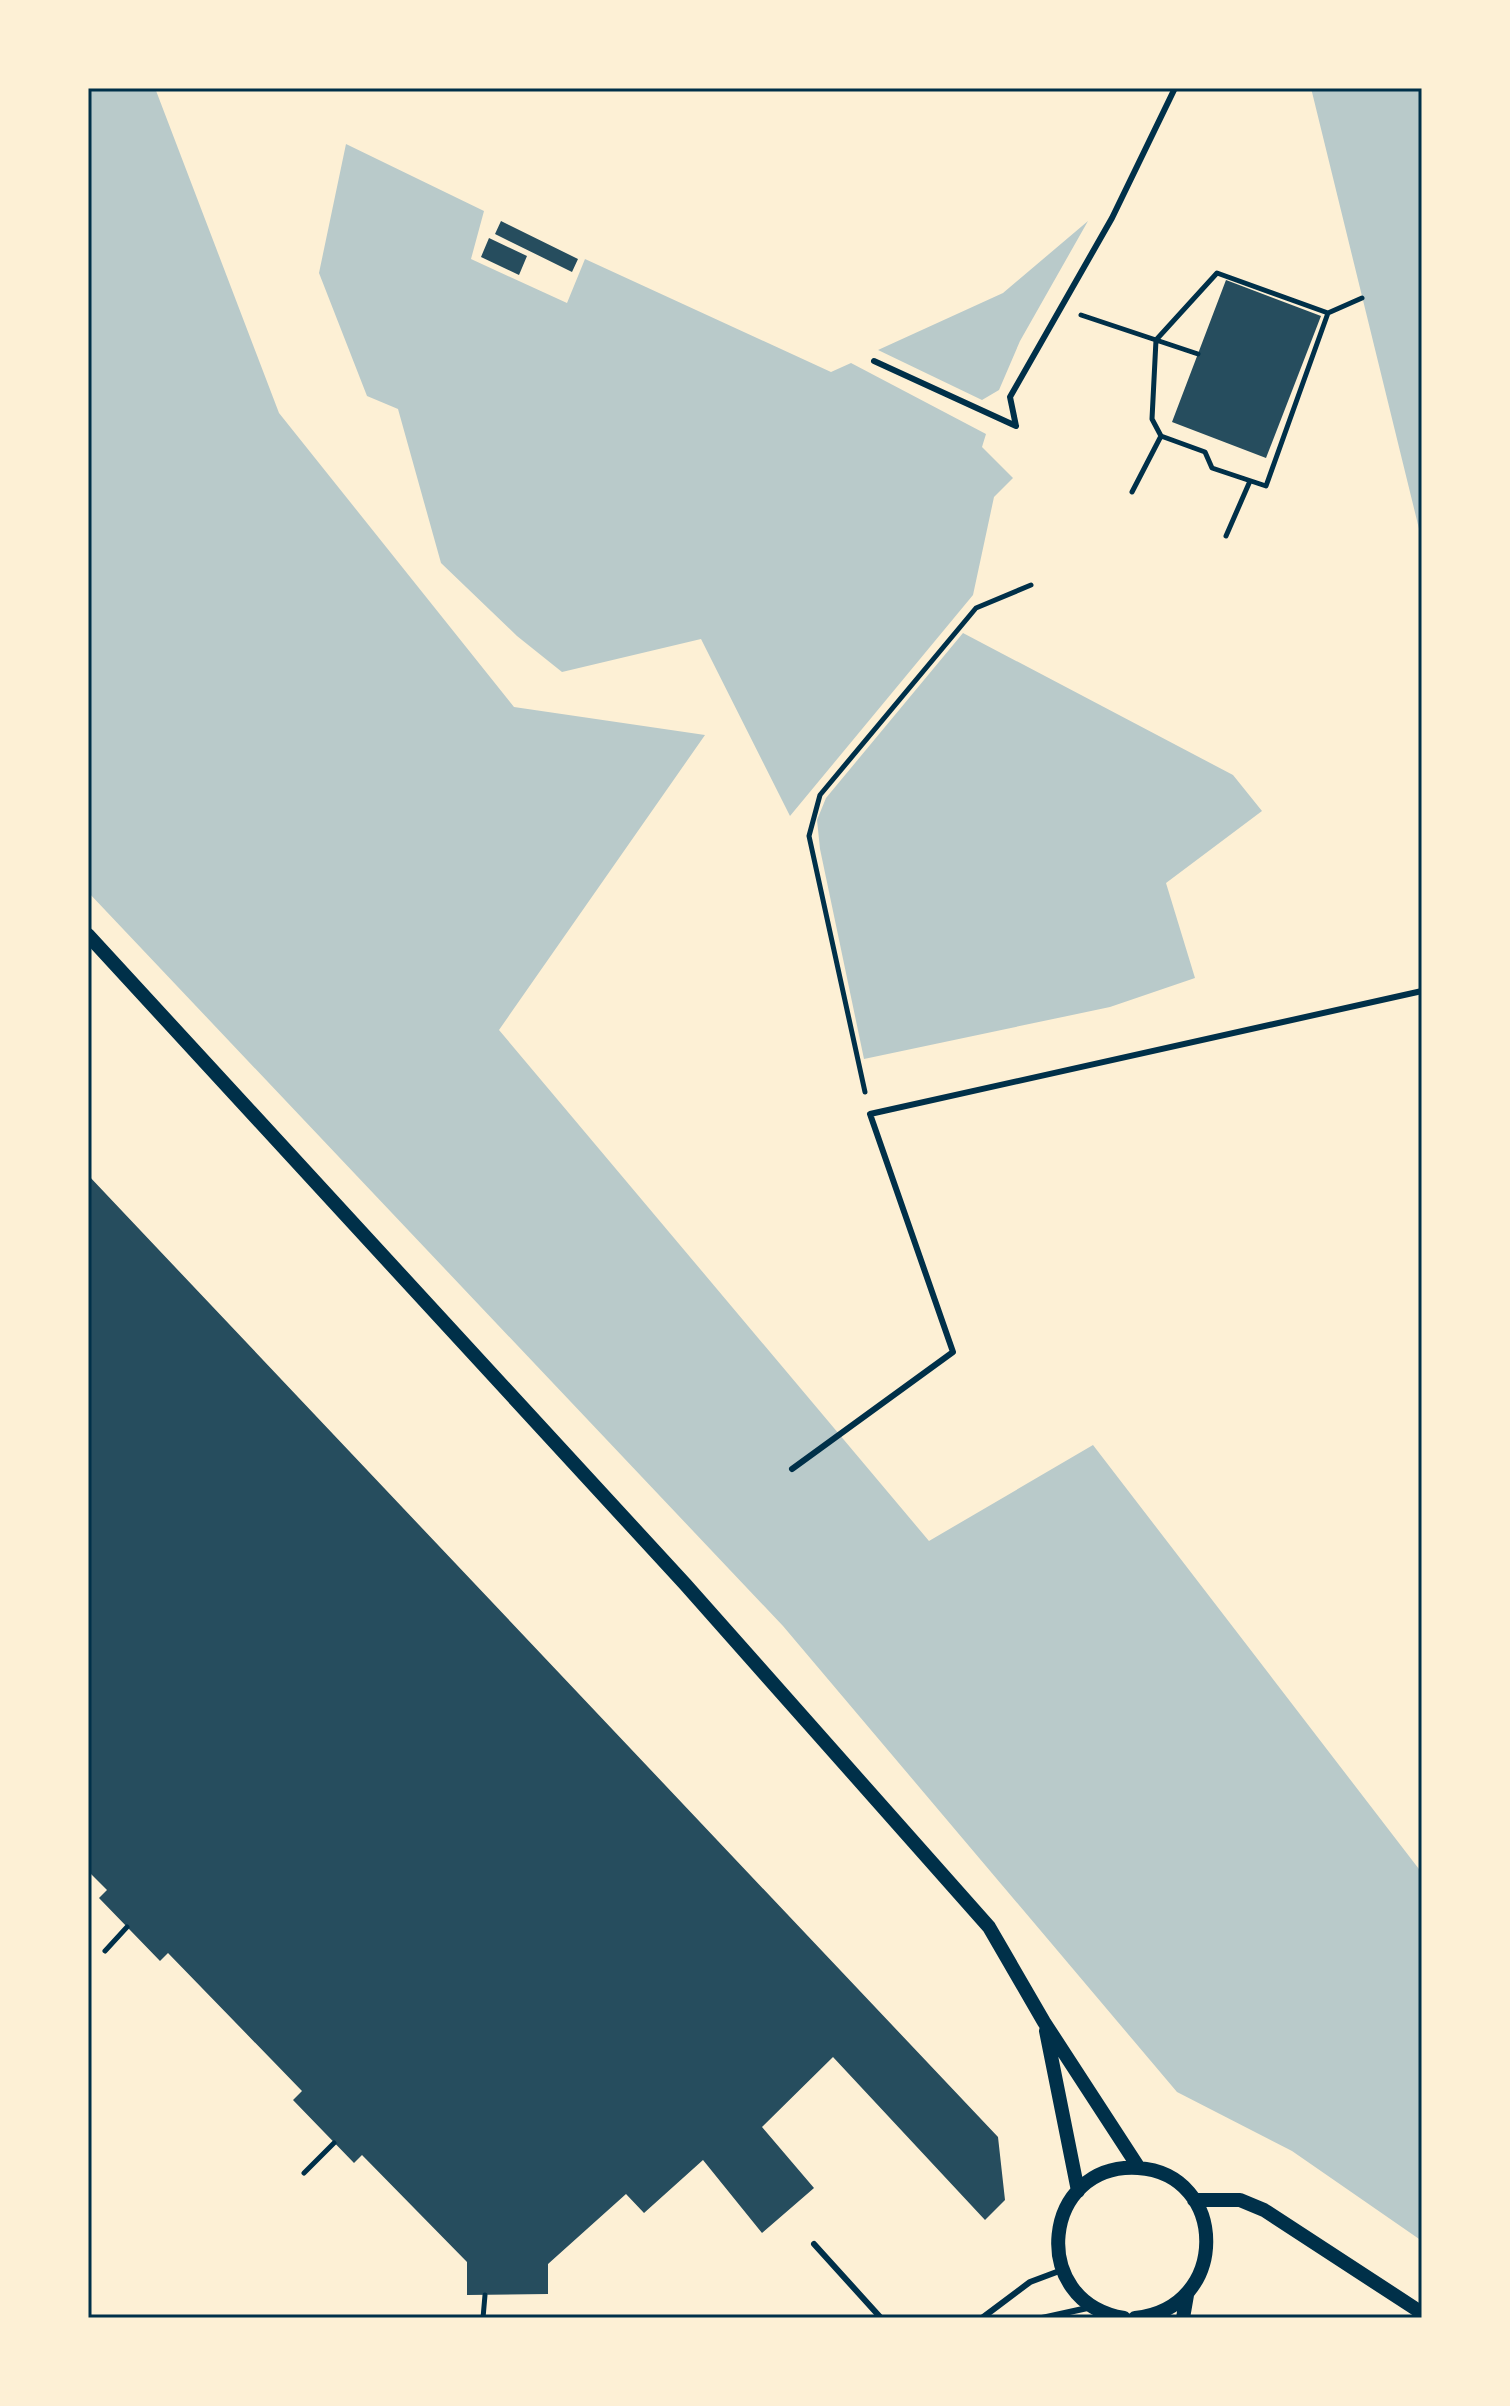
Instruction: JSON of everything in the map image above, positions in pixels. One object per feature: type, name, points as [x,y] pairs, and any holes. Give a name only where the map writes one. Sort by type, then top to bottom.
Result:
[{"type":"street","points":[[88,935],[685,1584],[989,1927],[1044,2022],[1139,2168]]},
{"type":"street","points":[[1044,2022],[1078,2191]]},
{"type":"street","points":[[1124,2318],[1092,2307],[1074,2291],[1062,2270],[1057,2250],[1058,2228],[1065,2208],[1078,2191],[1096,2177],[1117,2169],[1139,2168],[1170,2179],[1194,2200],[1205,2223],[1208,2249],[1201,2274],[1187,2295],[1170,2309],[1135,2318]]},
{"type":"street","points":[[1194,2200],[1240,2200],[1264,2210],[1420,2313]]},
{"type":"street","points":[[1183,2318],[1187,2295]]},
{"type":"lane","points":[[874,361],[1016,426],[1010,397],[1112,218],[1175,88]]},
{"type":"lane","points":[[792,1469],[953,1352],[870,1114],[1422,991]]},
{"type":"lane","points":[[814,2244],[881,2318]]},
{"type":"lane","points":[[982,2318],[1030,2282],[1062,2270]]},
{"type":"lane","points":[[1042,2318],[1092,2307]]},
{"type":"path","points":[[1328,313],[1266,486],[1212,468],[1205,452],[1161,436],[1152,419],[1156,340],[1217,273],[1328,313],[1362,298]]},
{"type":"path","points":[[1061,309],[1198,354]]},
{"type":"path","points":[[1132,492],[1161,436]]},
{"type":"path","points":[[1226,536],[1250,481]]},
{"type":"path","points":[[870,1114],[809,836],[814,811],[820,795],[976,608],[1031,585]]},
{"type":"path","points":[[105,1951],[127,1927]]},
{"type":"path","points":[[304,2173],[334,2143]]},
{"type":"path","points":[[483,2318],[485,2295]]},
{"type":"shaded area","points":[[88,88],[155,88],[279,413],[514,707],[705,735],[499,1030],[929,1541],[1093,1445],[1422,1873],[1422,2241],[1292,2151],[1177,2092],[783,1626],[88,892]]},
{"type":"shaded area","points":[[1311,88],[1422,88],[1422,541]]},
{"type":"shaded area","points":[[346,144],[484,211],[471,259],[567,303],[585,259],[831,372],[851,363],[986,434],[982,447],[1013,478],[994,497],[973,595],[790,816],[701,639],[562,672],[517,636],[441,563],[398,409],[367,396],[319,273]]},
{"type":"shaded area","points":[[1088,221],[1020,341],[999,390],[982,400],[878,350],[1003,293]]},
{"type":"shaded area","points":[[963,633],[1233,775],[1262,811],[1166,883],[1195,978],[1110,1007],[864,1059],[820,849],[817,820],[826,798]]},
{"type":"building","points":[[501,221],[578,259],[572,272],[495,234]]},
{"type":"building","points":[[489,238],[527,256],[519,275],[481,257]]},
{"type":"building","points":[[1226,280],[1321,316],[1266,458],[1172,422]]},
{"type":"building","points":[[88,1175],[998,2137],[1005,2200],[985,2220],[833,2057],[762,2127],[814,2188],[762,2233],[703,2160],[644,2213],[626,2194],[548,2264],[548,2294],[467,2295],[467,2262],[362,2155],[354,2163],[293,2100],[302,2091],[168,1953],[160,1961],[99,1898],[107,1890],[88,1871]]}]
